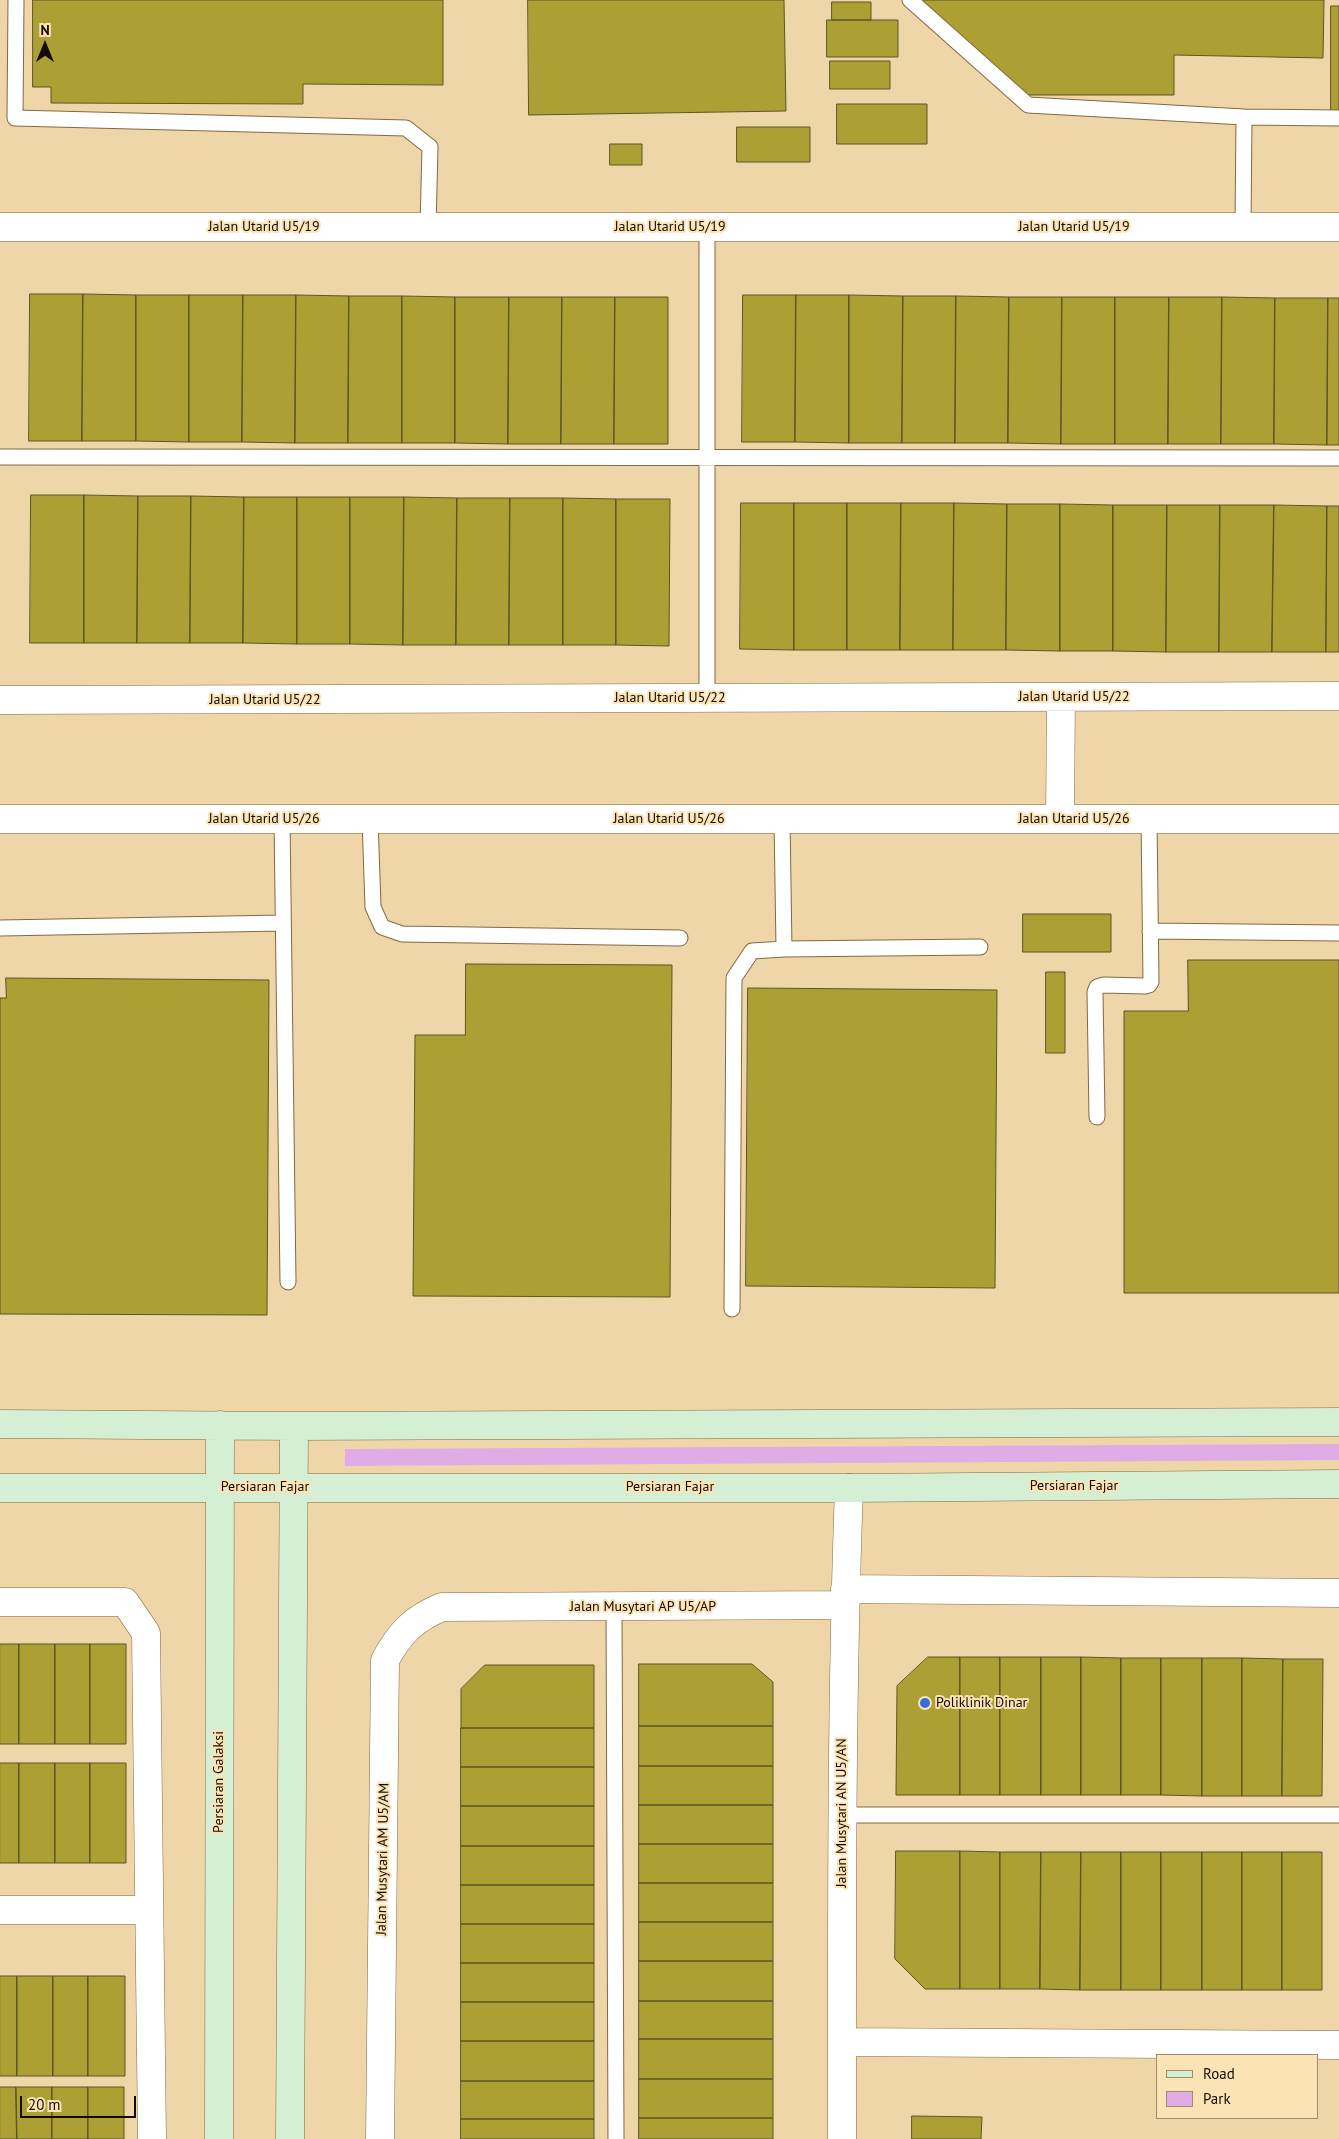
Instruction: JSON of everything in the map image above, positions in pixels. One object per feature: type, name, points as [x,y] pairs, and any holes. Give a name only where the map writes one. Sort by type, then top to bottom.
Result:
[{"type":"main road","points":[[0,1424],[294,1426],[1339,1422]]},
{"type":"main road","name":"Persiaran Galaksi","points":[[219,2139],[220,1425]]},
{"type":"main road","points":[[290,2139],[294,1426]]},
{"type":"main road","name":"Persiaran Fajar","points":[[0,1488],[849,1488],[1339,1484]]},
{"type":"street","name":"Jalan Utarid U5/19","points":[[0,227],[1339,227]]},
{"type":"street","name":"Jalan Utarid U5/22","points":[[0,700],[1339,696]]},
{"type":"street","points":[[1060,820],[1062,697]]},
{"type":"street","name":"Jalan Utarid U5/26","points":[[0,819],[1339,820]]},
{"type":"street","name":"Jalan Musytari AN U5/AN","points":[[842,2139],[842,1815],[845,1597],[849,1488]]},
{"type":"street","name":"Jalan Musytari AP U5/AP","points":[[442,1607],[614,1607],[845,1597],[1339,1593]]},
{"type":"street","points":[[0,1602],[125,1602],[146,1634],[152,2139]]},
{"type":"street","name":"Jalan Musytari AM U5/AM","points":[[380,2139],[385,1660],[394,1642],[408,1627],[424,1614],[442,1607]]},
{"type":"street","points":[[0,1910],[149,1910]]},
{"type":"street","points":[[842,2042],[1339,2045]]},
{"type":"lane","points":[[16,0],[15,118],[406,128],[430,147],[428,227]]},
{"type":"lane","points":[[910,0],[1028,105],[1244,117],[1339,118]]},
{"type":"lane","points":[[1243,227],[1244,117]]},
{"type":"lane","points":[[707,227],[707,698]]},
{"type":"lane","points":[[0,458],[1339,458]]},
{"type":"lane","points":[[282,820],[288,1282]]},
{"type":"lane","points":[[370,820],[373,907],[382,927],[402,934],[680,938]]},
{"type":"lane","points":[[782,820],[784,949]]},
{"type":"lane","points":[[1096,1117],[1095,992],[1097,987],[1103,985],[1149,985],[1151,982],[1149,820]]},
{"type":"lane","points":[[0,928],[283,923]]},
{"type":"lane","points":[[1150,931],[1339,933]]},
{"type":"lane","points":[[732,1309],[734,978],[752,951],[980,947]]},
{"type":"lane","points":[[614,1607],[616,2139]]},
{"type":"lane","points":[[842,1815],[1339,1816]]},
{"type":"green space","points":[[1339,1444],[1339,1460],[345,1466],[345,1449]]},
{"type":"building","points":[[33,0],[443,0],[443,85],[303,84],[303,104],[51,103],[51,87],[33,87]]},
{"type":"building","points":[[528,0],[784,0],[786,111],[529,115]]},
{"type":"building","points":[[920,0],[1324,0],[1323,58],[1174,55],[1174,95],[1023,95]]},
{"type":"building","points":[[832,2],[871,2],[871,20],[832,20]]},
{"type":"building","points":[[1331,6],[1339,6],[1339,111],[1331,111]]},
{"type":"building","points":[[827,20],[898,20],[898,57],[827,57]]},
{"type":"building","points":[[830,61],[890,61],[890,89],[830,89]]},
{"type":"building","points":[[837,104],[927,104],[927,144],[837,144]]},
{"type":"building","points":[[737,127],[810,127],[810,162],[737,162]]},
{"type":"building","points":[[610,144],[642,144],[642,165],[610,165]]},
{"type":"building","points":[[30,294],[83,294],[82,441],[29,441]]},
{"type":"building","points":[[83,294],[136,295],[136,441],[82,441]]},
{"type":"building","points":[[136,295],[189,295],[189,442],[136,441]]},
{"type":"building","points":[[189,295],[243,295],[242,442],[189,442]]},
{"type":"building","points":[[243,295],[296,295],[295,443],[242,442]]},
{"type":"building","points":[[296,295],[349,296],[348,443],[295,443]]},
{"type":"building","points":[[743,295],[796,295],[795,442],[742,442]]},
{"type":"building","points":[[796,295],[849,295],[849,443],[795,442]]},
{"type":"building","points":[[849,295],[903,296],[902,443],[849,443]]},
{"type":"building","points":[[349,296],[402,296],[402,443],[348,443]]},
{"type":"building","points":[[402,296],[455,297],[455,443],[402,443]]},
{"type":"building","points":[[903,296],[956,296],[955,443],[902,443]]},
{"type":"building","points":[[956,296],[1009,297],[1008,443],[955,443]]},
{"type":"building","points":[[455,297],[509,297],[508,444],[455,443]]},
{"type":"building","points":[[509,297],[562,297],[561,444],[508,444]]},
{"type":"building","points":[[562,297],[615,297],[614,444],[561,444]]},
{"type":"building","points":[[615,297],[668,297],[668,444],[614,444]]},
{"type":"building","points":[[1009,297],[1062,297],[1061,444],[1008,443]]},
{"type":"building","points":[[1062,297],[1115,297],[1115,444],[1061,444]]},
{"type":"building","points":[[1115,297],[1169,297],[1168,444],[1115,444]]},
{"type":"building","points":[[1169,297],[1222,297],[1221,444],[1168,444]]},
{"type":"building","points":[[1222,297],[1275,298],[1274,444],[1221,444]]},
{"type":"building","points":[[1275,298],[1328,298],[1327,445],[1274,444]]},
{"type":"building","points":[[1328,298],[1339,298],[1339,445],[1327,445]]},
{"type":"building","points":[[31,495],[84,495],[84,643],[30,643]]},
{"type":"building","points":[[84,495],[138,496],[137,643],[84,643]]},
{"type":"building","points":[[138,496],[191,496],[190,643],[137,643]]},
{"type":"building","points":[[191,496],[244,497],[243,643],[190,643]]},
{"type":"building","points":[[244,497],[297,497],[297,644],[243,643]]},
{"type":"building","points":[[297,497],[350,497],[350,644],[297,644]]},
{"type":"building","points":[[350,497],[404,497],[403,645],[350,644]]},
{"type":"building","points":[[404,497],[457,498],[456,645],[403,645]]},
{"type":"building","points":[[457,498],[510,498],[509,645],[456,645]]},
{"type":"building","points":[[510,498],[563,498],[563,645],[509,645]]},
{"type":"building","points":[[563,498],[616,499],[616,645],[563,645]]},
{"type":"building","points":[[616,499],[670,499],[669,646],[616,645]]},
{"type":"building","points":[[741,503],[794,503],[794,650],[740,649]]},
{"type":"building","points":[[794,503],[847,503],[847,650],[794,650]]},
{"type":"building","points":[[847,503],[901,503],[900,650],[847,650]]},
{"type":"building","points":[[901,503],[954,503],[953,650],[900,650]]},
{"type":"building","points":[[954,503],[1007,504],[1006,650],[953,650]]},
{"type":"building","points":[[1007,504],[1060,504],[1060,651],[1006,650]]},
{"type":"building","points":[[1060,504],[1113,505],[1113,651],[1060,651]]},
{"type":"building","points":[[1113,505],[1167,505],[1166,652],[1113,651]]},
{"type":"building","points":[[1167,505],[1220,505],[1219,652],[1166,652]]},
{"type":"building","points":[[1220,505],[1274,505],[1272,652],[1219,652]]},
{"type":"building","points":[[1274,505],[1327,506],[1326,652],[1272,652]]},
{"type":"building","points":[[1327,506],[1339,506],[1339,652],[1326,652]]},
{"type":"building","points":[[1023,914],[1111,914],[1111,952],[1023,952]]},
{"type":"building","points":[[1188,960],[1339,960],[1339,1293],[1124,1293],[1124,1011],[1188,1011]]},
{"type":"building","points":[[466,964],[672,965],[670,1297],[413,1296],[415,1035],[465,1035]]},
{"type":"building","points":[[1046,972],[1065,972],[1065,1053],[1046,1053]]},
{"type":"building","points":[[6,978],[269,980],[267,1315],[0,1314],[0,998],[6,998]]},
{"type":"building","points":[[748,988],[997,990],[995,1288],[746,1286]]},
{"type":"building","points":[[0,1644],[19,1644],[19,1744],[0,1744]]},
{"type":"building","points":[[19,1644],[55,1644],[55,1744],[19,1744]]},
{"type":"building","points":[[55,1644],[90,1644],[90,1744],[55,1744]]},
{"type":"building","points":[[90,1644],[126,1644],[126,1744],[90,1744]]},
{"type":"building","points":[[928,1657],[960,1657],[960,1795],[896,1795],[897,1686]]},
{"type":"building","points":[[960,1657],[1000,1657],[1000,1795],[960,1795]]},
{"type":"building","points":[[1000,1657],[1041,1657],[1041,1795],[1000,1795]]},
{"type":"building","points":[[1041,1657],[1081,1657],[1081,1795],[1041,1795]]},
{"type":"building","points":[[1081,1657],[1121,1658],[1121,1795],[1081,1795]]},
{"type":"building","points":[[1121,1658],[1161,1658],[1161,1795],[1121,1795]]},
{"type":"building","points":[[1161,1658],[1202,1658],[1202,1796],[1161,1795]]},
{"type":"building","points":[[1202,1658],[1242,1658],[1242,1796],[1202,1796]]},
{"type":"building","points":[[1242,1658],[1283,1659],[1282,1796],[1242,1796]]},
{"type":"building","points":[[1283,1659],[1323,1659],[1322,1796],[1282,1796]]},
{"type":"building","points":[[639,1664],[752,1664],[773,1682],[773,1726],[639,1726]]},
{"type":"building","points":[[485,1665],[594,1665],[594,1728],[461,1728],[461,1689]]},
{"type":"building","points":[[639,1726],[773,1726],[773,1766],[639,1766]]},
{"type":"building","points":[[461,1728],[594,1728],[594,1767],[461,1767]]},
{"type":"building","points":[[0,1763],[19,1763],[19,1863],[0,1863]]},
{"type":"building","points":[[19,1763],[55,1763],[55,1863],[19,1863]]},
{"type":"building","points":[[55,1763],[90,1763],[90,1863],[55,1863]]},
{"type":"building","points":[[90,1763],[126,1763],[126,1863],[90,1863]]},
{"type":"building","points":[[639,1766],[773,1766],[773,1805],[639,1805]]},
{"type":"building","points":[[461,1767],[594,1767],[594,1806],[461,1806]]},
{"type":"building","points":[[639,1805],[773,1805],[773,1844],[639,1844]]},
{"type":"building","points":[[461,1806],[594,1806],[594,1846],[461,1846]]},
{"type":"building","points":[[639,1844],[773,1844],[773,1883],[639,1883]]},
{"type":"building","points":[[461,1846],[594,1846],[594,1885],[461,1885]]},
{"type":"building","points":[[896,1851],[960,1851],[960,1989],[925,1989],[895,1959]]},
{"type":"building","points":[[960,1851],[1000,1852],[1000,1989],[960,1989]]},
{"type":"building","points":[[1000,1852],[1041,1852],[1040,1989],[1000,1989]]},
{"type":"building","points":[[1041,1852],[1081,1852],[1080,1990],[1040,1989]]},
{"type":"building","points":[[1081,1852],[1121,1852],[1121,1990],[1080,1990]]},
{"type":"building","points":[[1121,1852],[1161,1852],[1161,1990],[1121,1990]]},
{"type":"building","points":[[1161,1852],[1202,1852],[1202,1990],[1161,1990]]},
{"type":"building","points":[[1202,1852],[1242,1852],[1242,1990],[1202,1990]]},
{"type":"building","points":[[1242,1852],[1282,1852],[1282,1990],[1242,1990]]},
{"type":"building","points":[[1282,1852],[1322,1852],[1322,1990],[1282,1990]]},
{"type":"building","points":[[639,1883],[773,1883],[773,1922],[639,1922]]},
{"type":"building","points":[[461,1885],[594,1885],[594,1924],[461,1924]]},
{"type":"building","points":[[639,1922],[773,1922],[773,1961],[639,1961]]},
{"type":"building","points":[[461,1924],[594,1924],[594,1963],[461,1963]]},
{"type":"building","points":[[639,1961],[773,1961],[773,2001],[639,2001]]},
{"type":"building","points":[[461,1963],[594,1963],[594,2002],[461,2002]]},
{"type":"building","points":[[0,1976],[17,1976],[17,2076],[0,2076]]},
{"type":"building","points":[[17,1976],[53,1976],[53,2076],[17,2076]]},
{"type":"building","points":[[53,1976],[88,1976],[88,2076],[53,2076]]},
{"type":"building","points":[[88,1976],[125,1976],[125,2076],[88,2076]]},
{"type":"building","points":[[639,2001],[773,2001],[773,2039],[639,2039]]},
{"type":"building","points":[[461,2002],[594,2002],[594,2041],[461,2041]]},
{"type":"building","points":[[639,2039],[773,2039],[773,2079],[639,2079]]},
{"type":"building","points":[[461,2041],[594,2041],[594,2081],[461,2081]]},
{"type":"building","points":[[639,2079],[773,2079],[773,2118],[639,2118]]},
{"type":"building","points":[[461,2081],[594,2081],[594,2119],[461,2119]]},
{"type":"building","points":[[0,2087],[16,2087],[17,2139],[0,2139]]},
{"type":"building","points":[[16,2087],[52,2087],[52,2139],[17,2139]]},
{"type":"building","points":[[52,2087],[88,2087],[88,2139],[52,2139]]},
{"type":"building","points":[[88,2087],[124,2087],[124,2139],[88,2139]]},
{"type":"building","points":[[912,2116],[982,2117],[981,2139],[912,2139]]},
{"type":"building","points":[[639,2118],[773,2118],[773,2139],[639,2139]]},
{"type":"building","points":[[461,2119],[594,2119],[594,2139],[461,2139]]},
{"type":"place","name":"Poliklinik Dinar","points":[[925,1703]]}]
